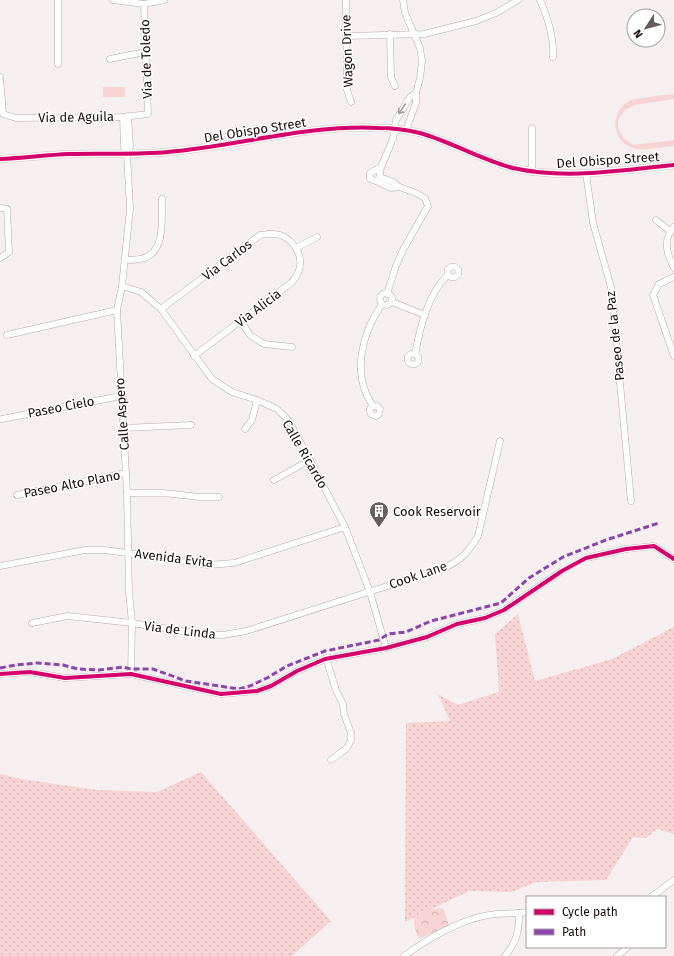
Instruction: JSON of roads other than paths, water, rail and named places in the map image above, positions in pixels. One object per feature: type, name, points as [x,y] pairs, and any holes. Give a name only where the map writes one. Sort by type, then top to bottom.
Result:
[{"type":"main road","name":"Del Obispo Street","points":[[0,159],[68,154],[168,152],[204,148],[317,130],[360,127],[406,130],[420,133],[497,163],[532,172],[567,174],[674,165]]},
{"type":"street","points":[[58,0],[58,64]]},
{"type":"street","points":[[113,0],[144,4],[164,0]]},
{"type":"street","name":"Wagon Drive","points":[[346,0],[347,90],[351,102]]},
{"type":"street","points":[[403,0],[405,12],[420,48],[422,61],[416,93],[416,103],[406,130]]},
{"type":"street","points":[[346,36],[424,34],[496,13],[518,0]]},
{"type":"street","points":[[540,0],[545,11],[554,43],[553,57]]},
{"type":"street","name":"Via de Toledo","points":[[144,4],[148,114]]},
{"type":"street","points":[[390,34],[391,76],[395,86]]},
{"type":"street","points":[[110,59],[145,52]]},
{"type":"street","name":"Via de Aguila","points":[[0,77],[4,114],[16,118],[126,116],[148,114]]},
{"type":"street","points":[[378,179],[381,167],[393,139],[396,120],[400,110],[410,97],[416,93]]},
{"type":"street","name":"Calle Aspero","points":[[126,116],[124,147],[128,154],[130,209],[122,286],[117,310],[127,493],[129,592],[132,623],[131,674]]},
{"type":"street","points":[[532,128],[532,172]]},
{"type":"street","points":[[381,167],[370,173],[370,179],[378,179],[392,188],[399,187],[421,195],[427,202],[428,206],[403,250],[387,294]]},
{"type":"street","name":"Paseo de la Paz","points":[[586,173],[593,223],[611,288],[631,501]]},
{"type":"street","points":[[125,260],[146,258],[156,250],[160,239],[162,198]]},
{"type":"street","points":[[0,258],[9,252],[3,208]]},
{"type":"street","points":[[656,220],[672,229],[665,246],[673,266]]},
{"type":"street","name":"Via Carlos","points":[[160,309],[260,235],[273,234],[286,238],[296,248]]},
{"type":"street","points":[[296,248],[317,237]]},
{"type":"street","name":"Via Alicia","points":[[194,356],[291,283],[299,272],[300,259],[296,248]]},
{"type":"street","points":[[415,354],[425,315],[438,284],[448,275]]},
{"type":"street","points":[[674,277],[659,284],[653,295],[674,356]]},
{"type":"street","name":"Calle Ricardo","points":[[122,286],[141,292],[160,309],[212,378],[232,392],[257,400],[277,409],[289,421],[345,527],[370,592],[386,648]]},
{"type":"street","points":[[373,406],[367,398],[362,380],[362,348],[369,325],[382,304],[380,301],[381,297],[383,294],[387,294]]},
{"type":"street","points":[[387,294],[391,296],[392,302]]},
{"type":"street","points":[[382,304],[386,305],[392,302],[425,315]]},
{"type":"street","points":[[7,335],[117,310]]},
{"type":"street","points":[[241,321],[250,335],[264,344],[292,348]]},
{"type":"street","name":"Paseo Cielo","points":[[2,419],[121,396]]},
{"type":"street","points":[[245,428],[252,420],[257,400]]},
{"type":"street","points":[[123,428],[191,425]]},
{"type":"street","name":"Cook Lane","points":[[370,592],[444,568],[461,558],[471,548],[479,532],[500,442]]},
{"type":"street","points":[[274,480],[310,460]]},
{"type":"street","name":"Paseo Alto Plano","points":[[17,494],[126,473]]},
{"type":"street","points":[[127,493],[163,493],[200,497],[218,497]]},
{"type":"street","name":"Avenida Evita","points":[[0,566],[85,550],[104,550],[208,565],[234,563],[345,527]]},
{"type":"street","points":[[0,674],[30,672],[65,678],[131,674],[221,694],[257,691],[271,686],[297,671],[326,658],[386,648],[426,637],[457,624],[485,618],[504,610],[562,571],[586,558],[626,549],[654,546],[674,559]]},
{"type":"street","name":"Via de Linda","points":[[32,623],[68,616],[132,623],[201,634],[223,635],[246,631],[370,592]]},
{"type":"street","points":[[326,658],[336,690],[343,704],[344,714],[351,733],[351,740],[347,748],[331,760]]},
{"type":"street","points":[[652,896],[674,880]]},
{"type":"street","points":[[404,956],[425,940],[460,924],[495,914],[526,912]]},
{"type":"street","points":[[505,956],[516,941],[518,934],[519,913]]},
{"type":"street","points":[[617,956],[627,948]]},
{"type":"place","name":"Cook Reservoir","points":[[379,528]]}]
